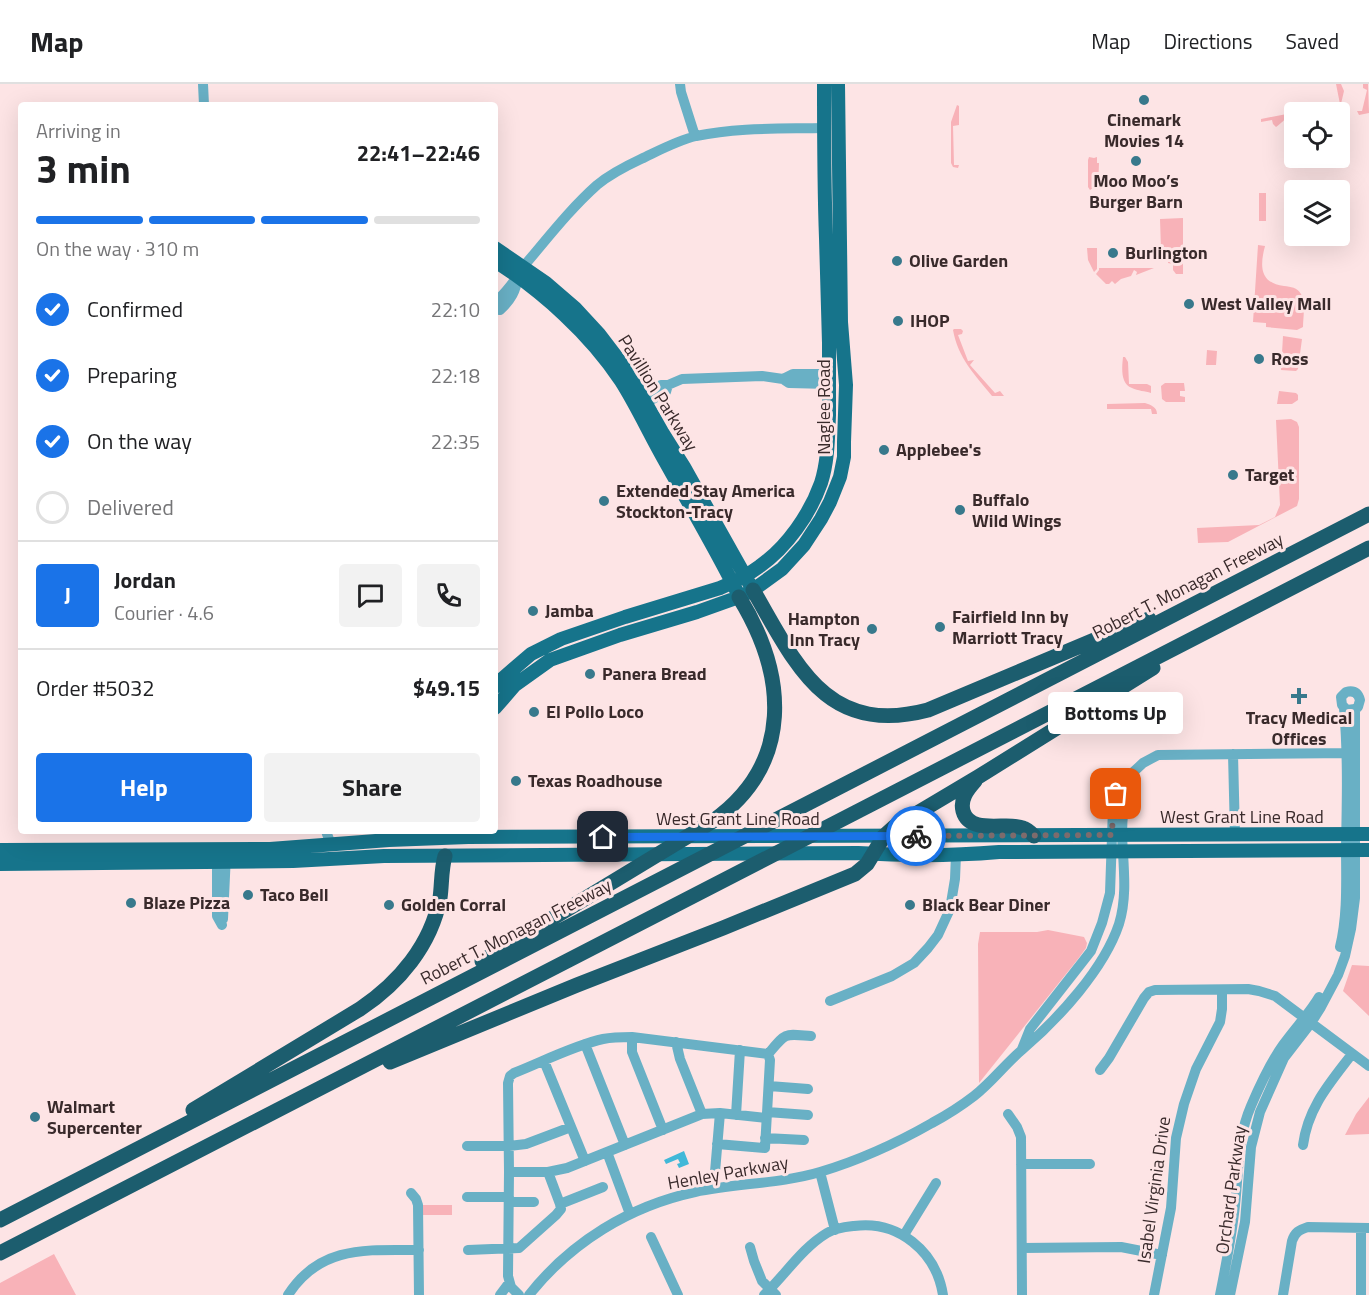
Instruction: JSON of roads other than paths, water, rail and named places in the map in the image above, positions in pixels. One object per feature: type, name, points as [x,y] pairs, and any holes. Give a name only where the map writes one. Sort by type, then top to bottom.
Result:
[{"type":"highway","name":"Robert T. Monagan Freeway","points":[[0,1220],[1369,514]]},
{"type":"highway","points":[[0,1253],[1369,548]]},
{"type":"highway","points":[[753,590],[792,657],[815,685],[850,710],[885,717],[907,716],[928,710],[1123,628],[1150,618],[1178,613]]},
{"type":"highway","points":[[441,993],[474,965],[719,817],[742,795],[758,773],[772,737],[775,692],[768,662],[739,597]]},
{"type":"highway","points":[[338,1078],[379,1066],[847,878],[867,864],[884,836],[894,827],[1152,669],[1187,642]]},
{"type":"highway","points":[[978,777],[963,798],[964,815],[974,823],[990,827],[1021,827],[1034,836]]},
{"type":"highway","points":[[151,1142],[186,1114],[360,1009],[393,983],[418,951],[434,920],[440,897],[445,856]]},
{"type":"main road","name":"Naglee Road","points":[[498,684],[531,654],[561,639],[732,583],[761,565],[788,539],[804,518],[821,483],[828,445],[824,84]]},
{"type":"main road","name":"Naglee Road","points":[[498,705],[515,685],[550,660],[697,612],[753,590],[782,569],[804,545],[821,519],[840,477],[844,457],[846,378],[841,322],[838,84]]},
{"type":"main road","name":"Pavillion Parkway","points":[[498,251],[552,303],[611,368],[702,525],[739,597]]},
{"type":"main road","name":"Pavillion Parkway","points":[[498,262],[546,284],[575,308],[599,334],[628,372],[753,590]]},
{"type":"main road","name":"West Grant Line Road","points":[[0,864],[222,856],[332,838],[381,841],[448,835],[1357,834]]},
{"type":"main road","points":[[445,856],[448,835]]},
{"type":"main road","points":[[956,855],[959,850],[981,836]]},
{"type":"main road","name":"West Grant Line Road","points":[[0,850],[332,860],[384,856],[956,855],[999,852],[1357,850]]},
{"type":"street","points":[[203,84],[204,102]]},
{"type":"street","points":[[680,84],[696,136]]},
{"type":"street","points":[[498,300],[566,215],[599,183],[630,165],[672,144],[696,136],[732,130],[824,128]]},
{"type":"street","points":[[498,310],[509,302],[516,290],[521,272]]},
{"type":"street","points":[[644,400],[666,392],[669,385],[682,379],[762,376],[783,379],[793,375],[829,379]]},
{"type":"street","name":"Orchard Parkway","points":[[1230,1295],[1245,1222],[1251,1147],[1260,1112],[1284,1058],[1308,1020],[1326,984],[1341,944],[1346,890],[1357,850],[1349,708]]},
{"type":"street","points":[[1022,1050],[1030,1029],[1091,951],[1108,904],[1117,851],[1117,835],[1129,776],[1143,763],[1158,755],[1350,753]]},
{"type":"street","points":[[1233,754],[1234,835]]},
{"type":"street","name":"Henley Parkway","points":[[530,1295],[550,1270],[578,1245],[630,1214],[656,1203],[696,1192],[765,1183],[819,1172],[880,1150],[957,1109],[1037,1037],[1096,969],[1113,939],[1124,901],[1117,851]]},
{"type":"street","points":[[830,1001],[892,976],[914,963],[928,948],[938,935],[951,909],[956,855]]},
{"type":"street","points":[[1100,1070],[1144,998],[1149,992],[1155,990],[1248,989],[1275,996],[1369,1066]]},
{"type":"street","name":"Isabel Virginia Drive","points":[[1154,1295],[1171,1208],[1176,1138],[1196,1069],[1220,1022],[1222,990]]},
{"type":"street","name":"Orchard Parkway","points":[[1220,1295],[1233,1227],[1238,1157],[1250,1108],[1264,1076],[1282,1046],[1308,1020]]},
{"type":"street","points":[[768,1054],[784,1035],[811,1036]]},
{"type":"street","points":[[519,1295],[509,1283],[508,1083],[510,1076],[604,1038],[632,1036],[768,1054]]},
{"type":"street","points":[[632,1036],[632,1052],[663,1130]]},
{"type":"street","points":[[676,1042],[680,1059],[702,1114]]},
{"type":"street","points":[[585,1044],[625,1145]]},
{"type":"street","points":[[736,1115],[741,1050]]},
{"type":"street","points":[[717,1144],[765,1148],[770,1060],[768,1054]]},
{"type":"street","points":[[1303,1144],[1307,1124],[1316,1104],[1352,1054]]},
{"type":"street","points":[[544,1061],[585,1161]]},
{"type":"street","points":[[769,1086],[808,1089]]},
{"type":"street","points":[[716,1172],[720,1113]]},
{"type":"street","points":[[509,1172],[548,1172],[567,1168],[702,1114],[808,1115]]},
{"type":"street","points":[[1008,1114],[1017,1127],[1020,1137],[1022,1295]]},
{"type":"street","points":[[467,1146],[526,1144],[571,1127]]},
{"type":"street","points":[[765,1138],[804,1140]]},
{"type":"street","points":[[607,1152],[630,1214]]},
{"type":"street","points":[[1021,1164],[1090,1164]]},
{"type":"street","points":[[468,1250],[519,1248],[556,1215],[561,1209],[548,1172]]},
{"type":"street","points":[[819,1172],[835,1230]]},
{"type":"street","points":[[904,1235],[936,1183]]},
{"type":"street","points":[[560,1204],[603,1187]]},
{"type":"street","points":[[411,1193],[418,1205],[419,1295]]},
{"type":"street","points":[[468,1197],[534,1202]]},
{"type":"street","points":[[750,1247],[762,1281],[770,1293],[807,1249],[828,1233],[862,1225],[878,1226],[904,1235],[918,1245],[935,1268],[943,1295]]},
{"type":"street","points":[[1283,1295],[1294,1234],[1308,1227],[1365,1228],[1361,1295]]},
{"type":"street","points":[[651,1237],[678,1295]]},
{"type":"street","points":[[1022,1248],[1121,1247],[1162,1255]]},
{"type":"street","points":[[288,1295],[300,1279],[314,1267],[349,1252],[419,1250]]},
{"type":"street","points":[[500,1295],[509,1283]]},
{"type":"water","points":[[684,1151],[689,1164],[679,1168],[678,1159],[666,1164],[664,1160]]},
{"type":"place","name":"Cinemark Movies 14","points":[[1144,100]]},
{"type":"place","name":"Moo Moo’s Burger Barn","points":[[1136,161]]},
{"type":"place","name":"Burlington","points":[[1113,253]]},
{"type":"place","name":"Olive Garden","points":[[897,261]]},
{"type":"place","name":"West Valley Mall","points":[[1189,304]]},
{"type":"place","name":"IHOP","points":[[898,321]]},
{"type":"place","name":"Ross","points":[[1259,359]]},
{"type":"place","name":"Applebee's","points":[[884,450]]},
{"type":"place","name":"Target","points":[[1233,475]]},
{"type":"place","name":"Extended Stay America Stockton-Tracy","points":[[604,501]]},
{"type":"place","name":"Buffalo Wild Wings","points":[[960,510]]},
{"type":"place","name":"Jamba","points":[[533,611]]},
{"type":"place","name":"Fairfield Inn by Marriott Tracy","points":[[940,627]]},
{"type":"place","name":"Hampton Inn Tracy","points":[[872,629]]},
{"type":"place","name":"Panera Bread","points":[[590,674]]},
{"type":"place","name":"Tracy Medical Offices","points":[[1299,696]]},
{"type":"place","name":"El Pollo Loco","points":[[534,712]]},
{"type":"place","name":"Texas Roadhouse","points":[[516,781]]},
{"type":"place","name":"Bottoms Up","points":[[1116,794]]},
{"type":"place","name":"Taco Bell","points":[[248,895]]},
{"type":"place","name":"Blaze Pizza","points":[[131,903]]},
{"type":"place","name":"Golden Corral","points":[[389,905]]},
{"type":"place","name":"Black Bear Diner","points":[[910,905]]},
{"type":"place","name":"Walmart Supercenter","points":[[35,1117]]}]
